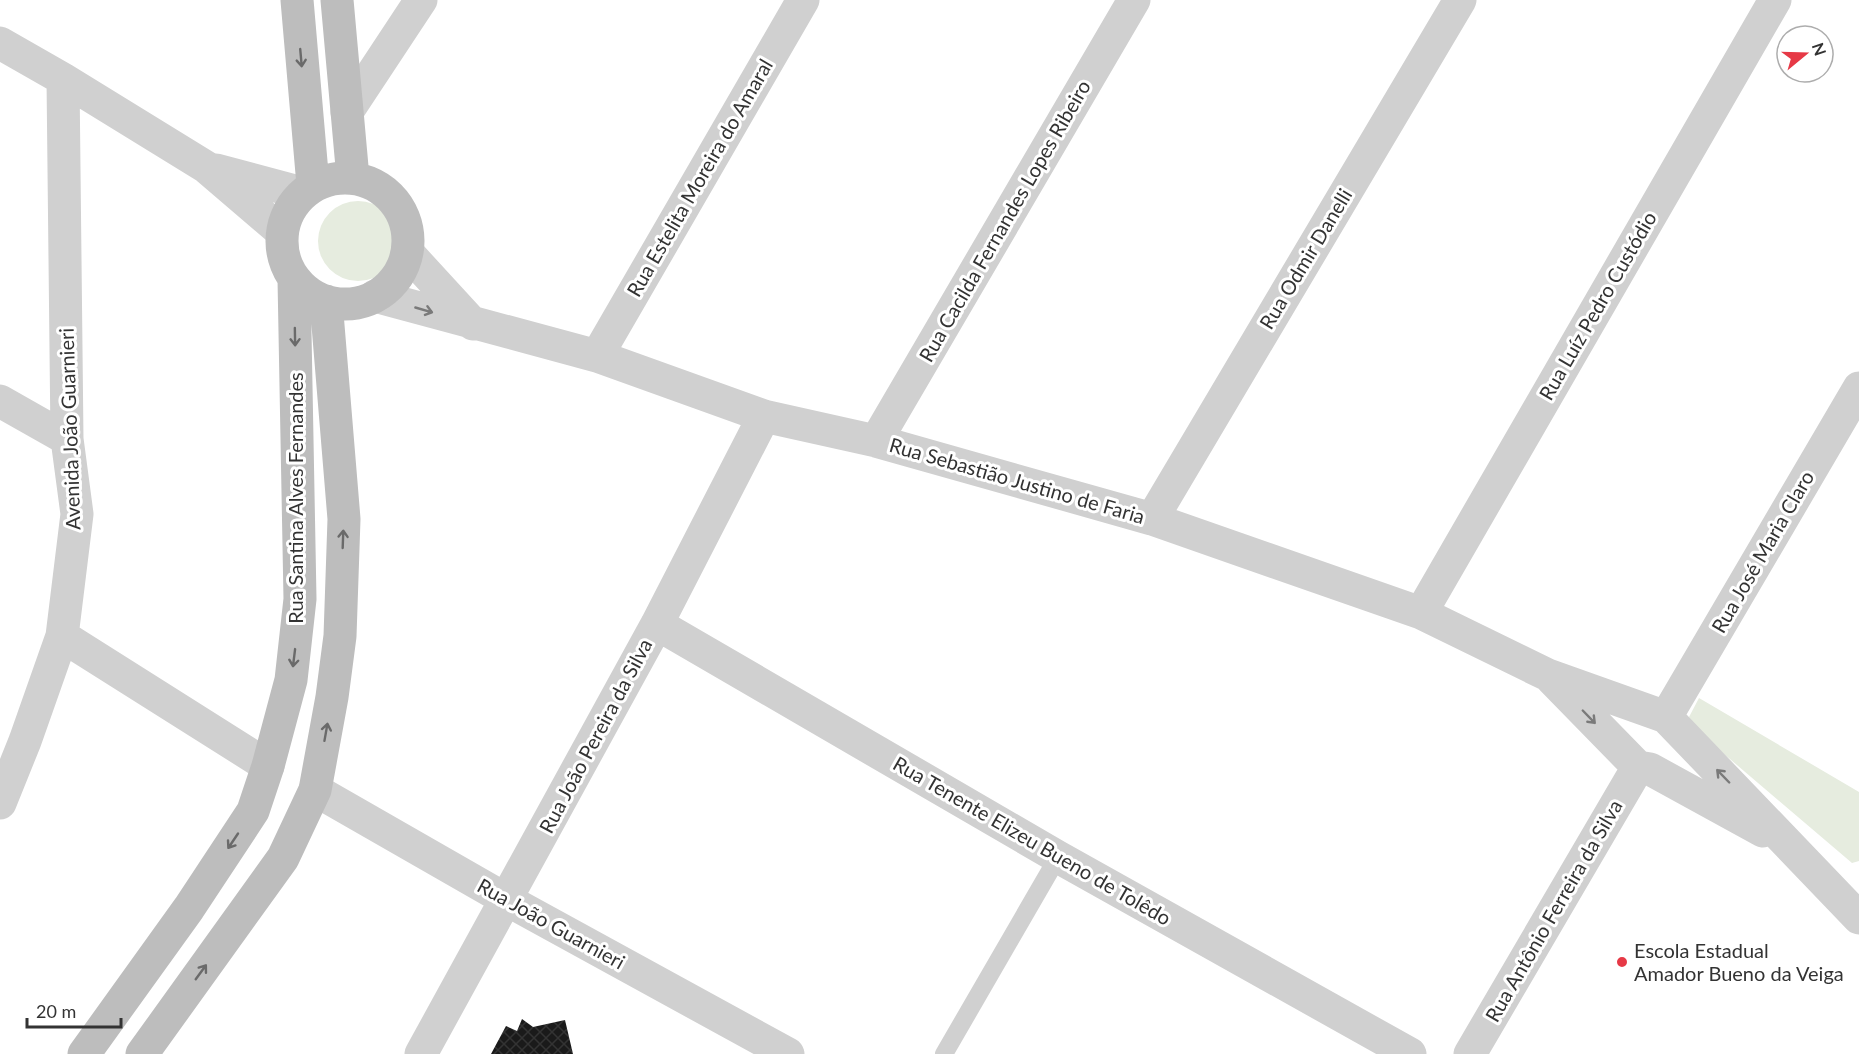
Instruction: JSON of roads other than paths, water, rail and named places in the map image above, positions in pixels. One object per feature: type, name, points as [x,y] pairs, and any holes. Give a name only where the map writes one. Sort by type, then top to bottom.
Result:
[{"type":"street","points":[[297,0],[308,189]]},
{"type":"street","points":[[337,0],[353,178]]},
{"type":"street","points":[[346,112],[421,0]]},
{"type":"street","name":"Rua Estelita Moreira do Amaral","points":[[597,356],[803,0]]},
{"type":"street","name":"Rua Cacilda Fernandes Lopes Ribeiro","points":[[876,441],[1134,0]]},
{"type":"street","name":"Rua Odmir Danelli","points":[[1152,519],[1460,0]]},
{"type":"street","name":"Rua Luíz Pedro Custódio","points":[[1421,613],[1775,0]]},
{"type":"street","points":[[0,44],[63,79],[206,167],[282,232]]},
{"type":"street","name":"Avenida João Guarnieri","points":[[0,803],[26,741],[62,636],[77,514],[67,439],[63,79]]},
{"type":"street","points":[[206,167],[308,189]]},
{"type":"street","points":[[333,178],[353,178],[372,184],[389,195],[401,212],[408,231],[407,252],[401,270],[390,285],[360,303],[342,304],[326,301],[308,293],[294,279],[282,248],[282,232],[289,211],[308,189],[333,178]]},
{"type":"street","points":[[407,252],[473,324]]},
{"type":"street","name":"Rua Santina Alves Fernandes","points":[[84,1054],[189,908],[253,811],[268,766],[291,680],[300,599],[294,279]]},
{"type":"street","name":"Rua Sebastião Justino de Faria","points":[[375,296],[597,356],[764,416],[876,441],[1152,519],[1421,613],[1548,675],[1666,720],[1856,908]]},
{"type":"street","name":"Rua Santina Alves Fernandes","points":[[142,1054],[283,858],[315,790],[332,698],[339,636],[344,519],[326,301]]},
{"type":"street","name":"Rua José Maria Claro","points":[[1666,720],[1859,387]]},
{"type":"street","points":[[0,401],[67,439]]},
{"type":"street","name":"Rua João Pereira da Silva","points":[[421,1054],[657,624],[764,416]]},
{"type":"street","name":"Rua Tenente Elizeu Bueno de Tolêdo","points":[[657,624],[1058,857],[1410,1054]]},
{"type":"street","points":[[62,636],[268,766]]},
{"type":"street","name":"Rua Sebastião Justino de Faria","points":[[1548,675],[1638,764],[1793,848]]},
{"type":"street","points":[[1666,720],[1678,754],[1669,766],[1638,764],[1629,725],[1666,720]]},
{"type":"street","name":"Rua Antônio Ferreira da Silva","points":[[1470,1054],[1638,764]]},
{"type":"street","name":"Rua João Guarnieri","points":[[315,790],[507,900],[788,1054]]},
{"type":"lane","points":[[944,1054],[1058,857]]},
{"type":"place","name":"Escola Estadual Amador Bueno da Veiga","points":[[1622,962]]}]
